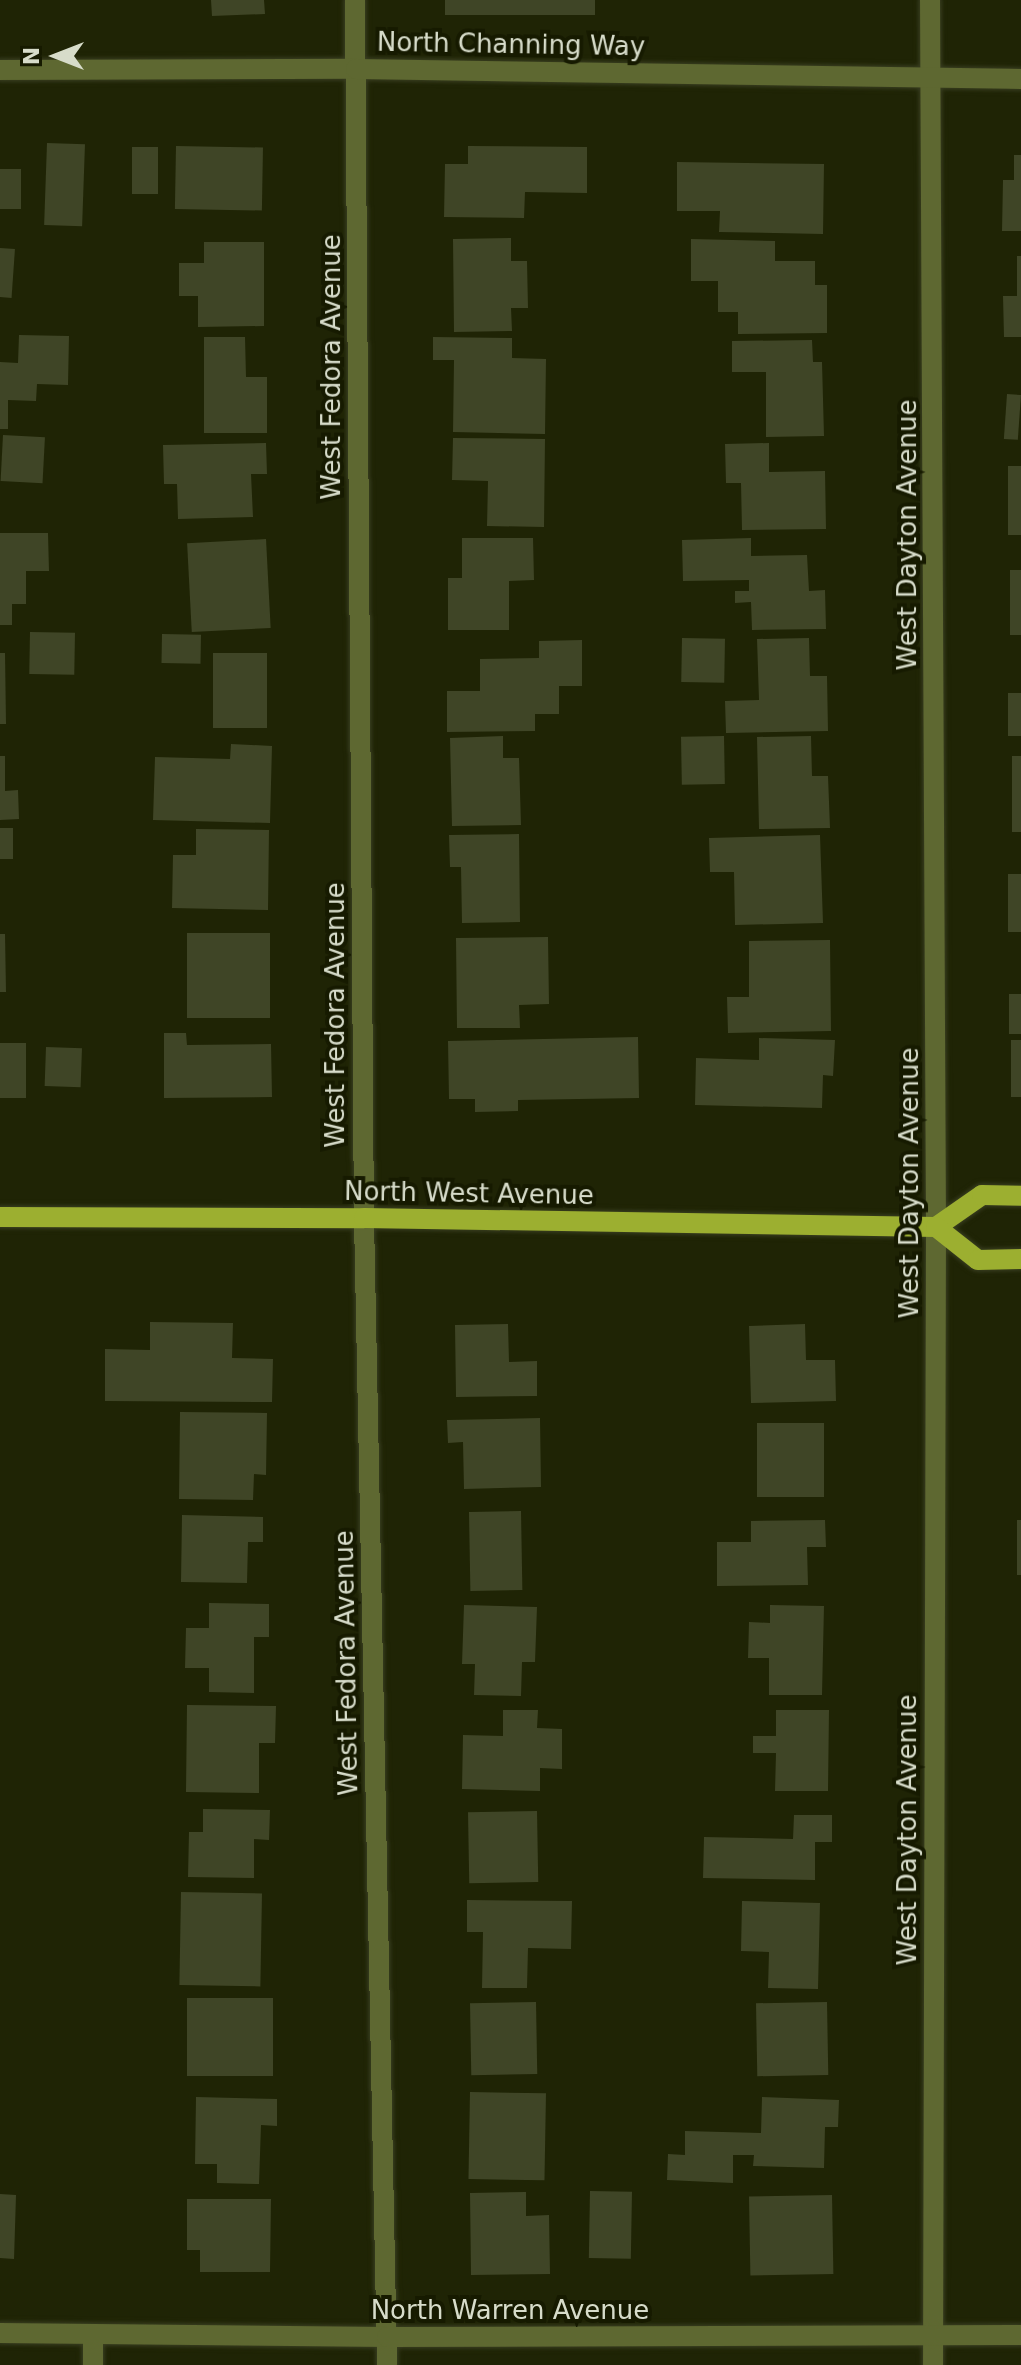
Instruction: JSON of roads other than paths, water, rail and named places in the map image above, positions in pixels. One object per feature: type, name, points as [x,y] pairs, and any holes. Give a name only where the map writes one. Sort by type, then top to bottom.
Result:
[{"type":"main road","points":[[1021,1196],[982,1195],[936,1227],[978,1260],[1021,1259]]},
{"type":"main road","name":"North West Avenue","points":[[0,1217],[364,1218],[936,1227]]},
{"type":"street","name":"West Fedora Avenue","points":[[355,0],[364,1218],[387,2365]]},
{"type":"street","name":"West Dayton Avenue","points":[[930,0],[936,1227],[933,2365]]},
{"type":"street","name":"North Channing Way","points":[[0,70],[356,69],[1021,79]]},
{"type":"street","name":"North Warren Avenue","points":[[0,2333],[387,2337],[1021,2335]]},
{"type":"street","points":[[93,2335],[93,2365]]}]
